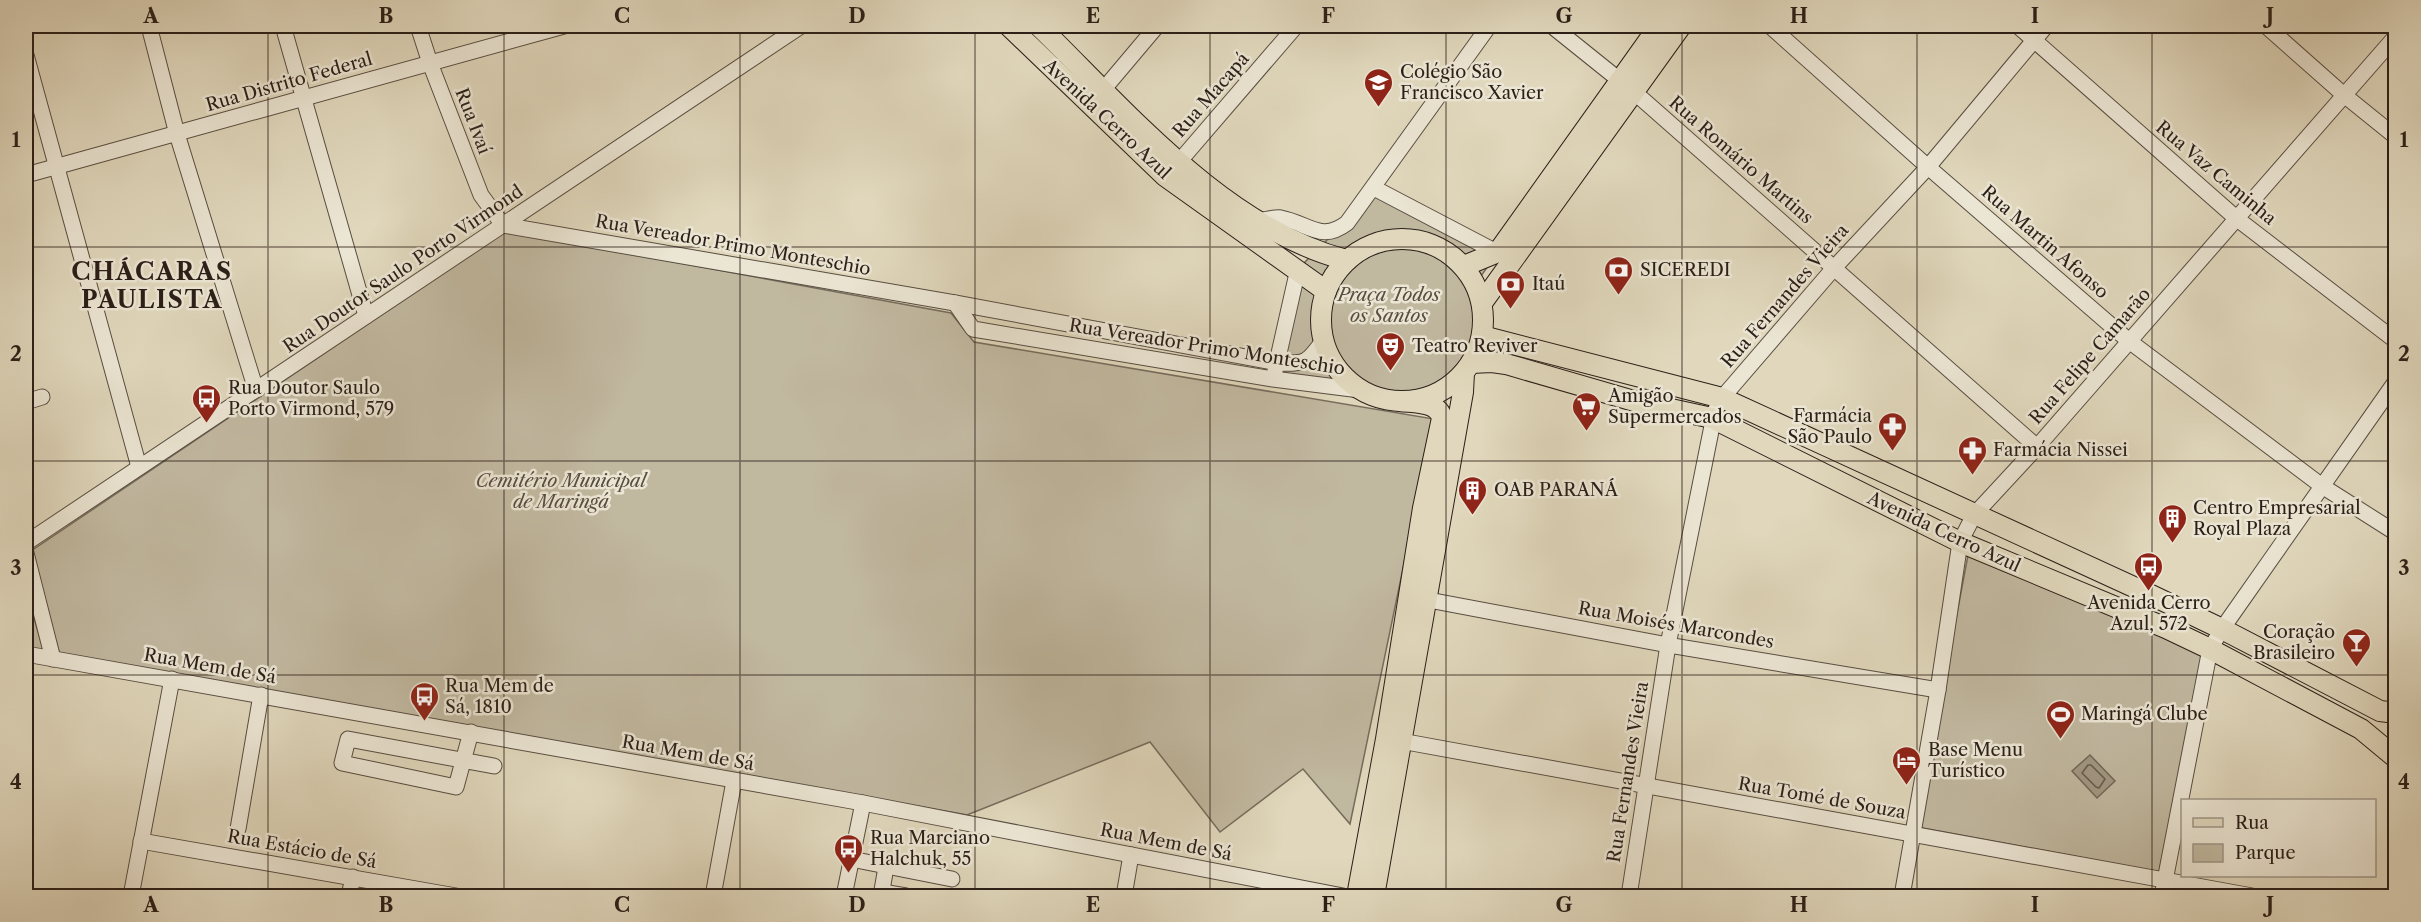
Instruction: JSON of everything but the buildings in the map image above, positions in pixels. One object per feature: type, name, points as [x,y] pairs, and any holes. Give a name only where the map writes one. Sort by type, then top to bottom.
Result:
[{"type":"main road","name":"Avenida Cerro Azul","points":[[1009,26],[1165,176],[1302,245],[1346,260]]},
{"type":"main road","name":"Avenida Cerro Azul","points":[[1039,26],[1178,163],[1250,239],[1298,269],[1326,291]]},
{"type":"main road","points":[[1482,303],[1505,257],[1626,86],[1659,26]]},
{"type":"main road","points":[[1626,86],[1681,26]]},
{"type":"main road","points":[[1374,897],[1394,740],[1442,418],[1434,406],[1379,398],[1360,390],[1343,377],[1331,360],[1323,340],[1320,317],[1326,291],[1346,260],[1364,248],[1384,240],[1406,238],[1428,242],[1447,251],[1464,266],[1476,283],[1482,303],[1482,336],[1467,368],[1416,598]]},
{"type":"main road","points":[[1464,266],[1505,257]]},
{"type":"main road","name":"Avenida Cerro Azul","points":[[1482,336],[1722,398],[2222,629],[2380,711],[2396,714]]},
{"type":"main road","name":"Avenida Cerro Azul","points":[[1467,368],[1492,362],[1506,364],[1634,401],[1712,418],[1960,542],[2166,628],[2210,649],[2361,729],[2396,758]]},
{"type":"main road","points":[[1400,401],[1424,398],[1445,389],[1467,368]]},
{"type":"main road","points":[[1357,897],[1394,740]]},
{"type":"street","points":[[149,26],[177,134],[256,390]]},
{"type":"street","points":[[283,26],[366,316]]},
{"type":"street","name":"Rua Ivaí","points":[[418,26],[481,195],[503,225]]},
{"type":"street","name":"Rua Distrito Federal","points":[[26,175],[430,63],[546,28],[564,26]]},
{"type":"street","name":"Rua Doutor Saulo Porto Virmond","points":[[26,543],[801,26]]},
{"type":"street","points":[[1103,90],[1157,26]]},
{"type":"street","name":"Rua Macapá","points":[[1178,163],[1296,26]]},
{"type":"street","points":[[1258,221],[1282,218],[1328,233],[1347,223],[1489,26]]},
{"type":"street","name":"Rua Romário Martins","points":[[1552,26],[1626,86],[2037,447]]},
{"type":"street","name":"Rua Martin Afonso","points":[[1770,26],[2129,341],[2322,486],[2396,533]]},
{"type":"street","name":"Rua Vaz Caminha","points":[[2018,26],[2236,218],[2396,341]]},
{"type":"street","name":"Rua Fernandes Vieira","points":[[1629,897],[1668,645],[1712,418],[1722,398],[1834,268],[1928,167],[2046,26]]},
{"type":"street","points":[[2266,26],[2344,95],[2396,137]]},
{"type":"street","name":"Rua Felipe Camarão","points":[[1902,897],[1938,690],[1960,542],[1974,515],[2037,447],[2396,36]]},
{"type":"street","points":[[26,55],[139,467]]},
{"type":"street","points":[[1374,188],[1505,257]]},
{"type":"street","name":"Rua Vereador Primo Monteschio","points":[[503,225],[956,303],[1278,363],[1302,364],[1310,359],[1323,340]]},
{"type":"street","points":[[1273,379],[1298,269]]},
{"type":"street","name":"Rua Vereador Primo Monteschio","points":[[956,303],[973,329],[1273,379],[1360,390]]},
{"type":"street","points":[[2162,897],[2210,649],[2396,381]]},
{"type":"street","points":[[26,402],[42,397]]},
{"type":"street","points":[[26,553],[53,658]]},
{"type":"street","name":"Rua Moisés Marcondes","points":[[1416,598],[1668,645],[1938,690]]},
{"type":"street","name":"Rua Mem de Sá","points":[[26,654],[863,803],[1343,897]]},
{"type":"street","points":[[131,897],[171,679]]},
{"type":"street","points":[[238,829],[261,695]]},
{"type":"street","points":[[471,732],[464,760],[456,787],[342,763],[348,739],[464,760],[494,766]]},
{"type":"street","name":"Rua Tomé de Souza","points":[[1394,740],[2165,879],[2252,897]]},
{"type":"street","points":[[713,897],[734,781]]},
{"type":"street","points":[[844,897],[863,803]]},
{"type":"street","name":"Rua Estácio de Sá","points":[[141,841],[456,897]]},
{"type":"street","points":[[1124,897],[1131,855]]},
{"type":"street","points":[[851,859],[952,879]]},
{"type":"street","points":[[886,867],[882,894],[906,897]]},
{"type":"street","points":[[349,897],[353,877]]},
{"type":"green space","name":"Praça Todos os Santos","points":[[1374,188],[1498,252],[1476,283],[1483,305],[1484,318],[1482,335],[1469,365],[1459,378],[1446,388],[1431,396],[1416,400],[1399,401],[1327,384],[1273,379],[1298,269]]},
{"type":"green space","name":"Cemitério Municipal de Maringá","points":[[506,231],[951,313],[974,342],[1434,419],[1350,824],[1303,769],[1220,832],[1150,742],[967,815],[59,653],[31,551]]},
{"type":"green space","name":"Maringá Clube","points":[[1968,555],[2205,652],[2159,872],[1917,827]]},
{"type":"green space","points":[[26,592],[44,651],[26,648]]},
{"type":"water","points":[[2090,755],[2115,781],[2097,798],[2072,771]]},
{"type":"place","name":"Colégio São Francisco Xavier","points":[[1379,108]]},
{"type":"place","name":"SICEREDI","points":[[1619,296]]},
{"type":"place","name":"Itaú","points":[[1511,310]]},
{"type":"place","name":"Teatro Reviver","points":[[1391,372]]},
{"type":"place","name":"Rua Doutor Saulo Porto Virmond, 579","points":[[207,424]]},
{"type":"place","name":"Amigão Supermercados","points":[[1587,432]]},
{"type":"place","name":"Farmácia São Paulo","points":[[1893,452]]},
{"type":"place","name":"Farmácia Nissei","points":[[1972,476]]},
{"type":"place","name":"OAB PARANÁ","points":[[1473,516]]},
{"type":"place","name":"Centro Empresarial Royal Plaza","points":[[2172,544]]},
{"type":"place","name":"Avenida Cerro Azul, 572","points":[[2149,592]]},
{"type":"place","name":"Coração Brasileiro","points":[[2356,668]]},
{"type":"place","name":"Rua Mem de Sá, 1810","points":[[424,722]]},
{"type":"place","name":"Maringá Clube","points":[[2060,740]]},
{"type":"place","name":"Base Menu Turístico","points":[[1907,786]]},
{"type":"place","name":"Rua Marciano Halchuk, 55","points":[[849,874]]},
{"type":"district","name":"CHÁCARAS PAULISTA","points":[[152,285]]}]
